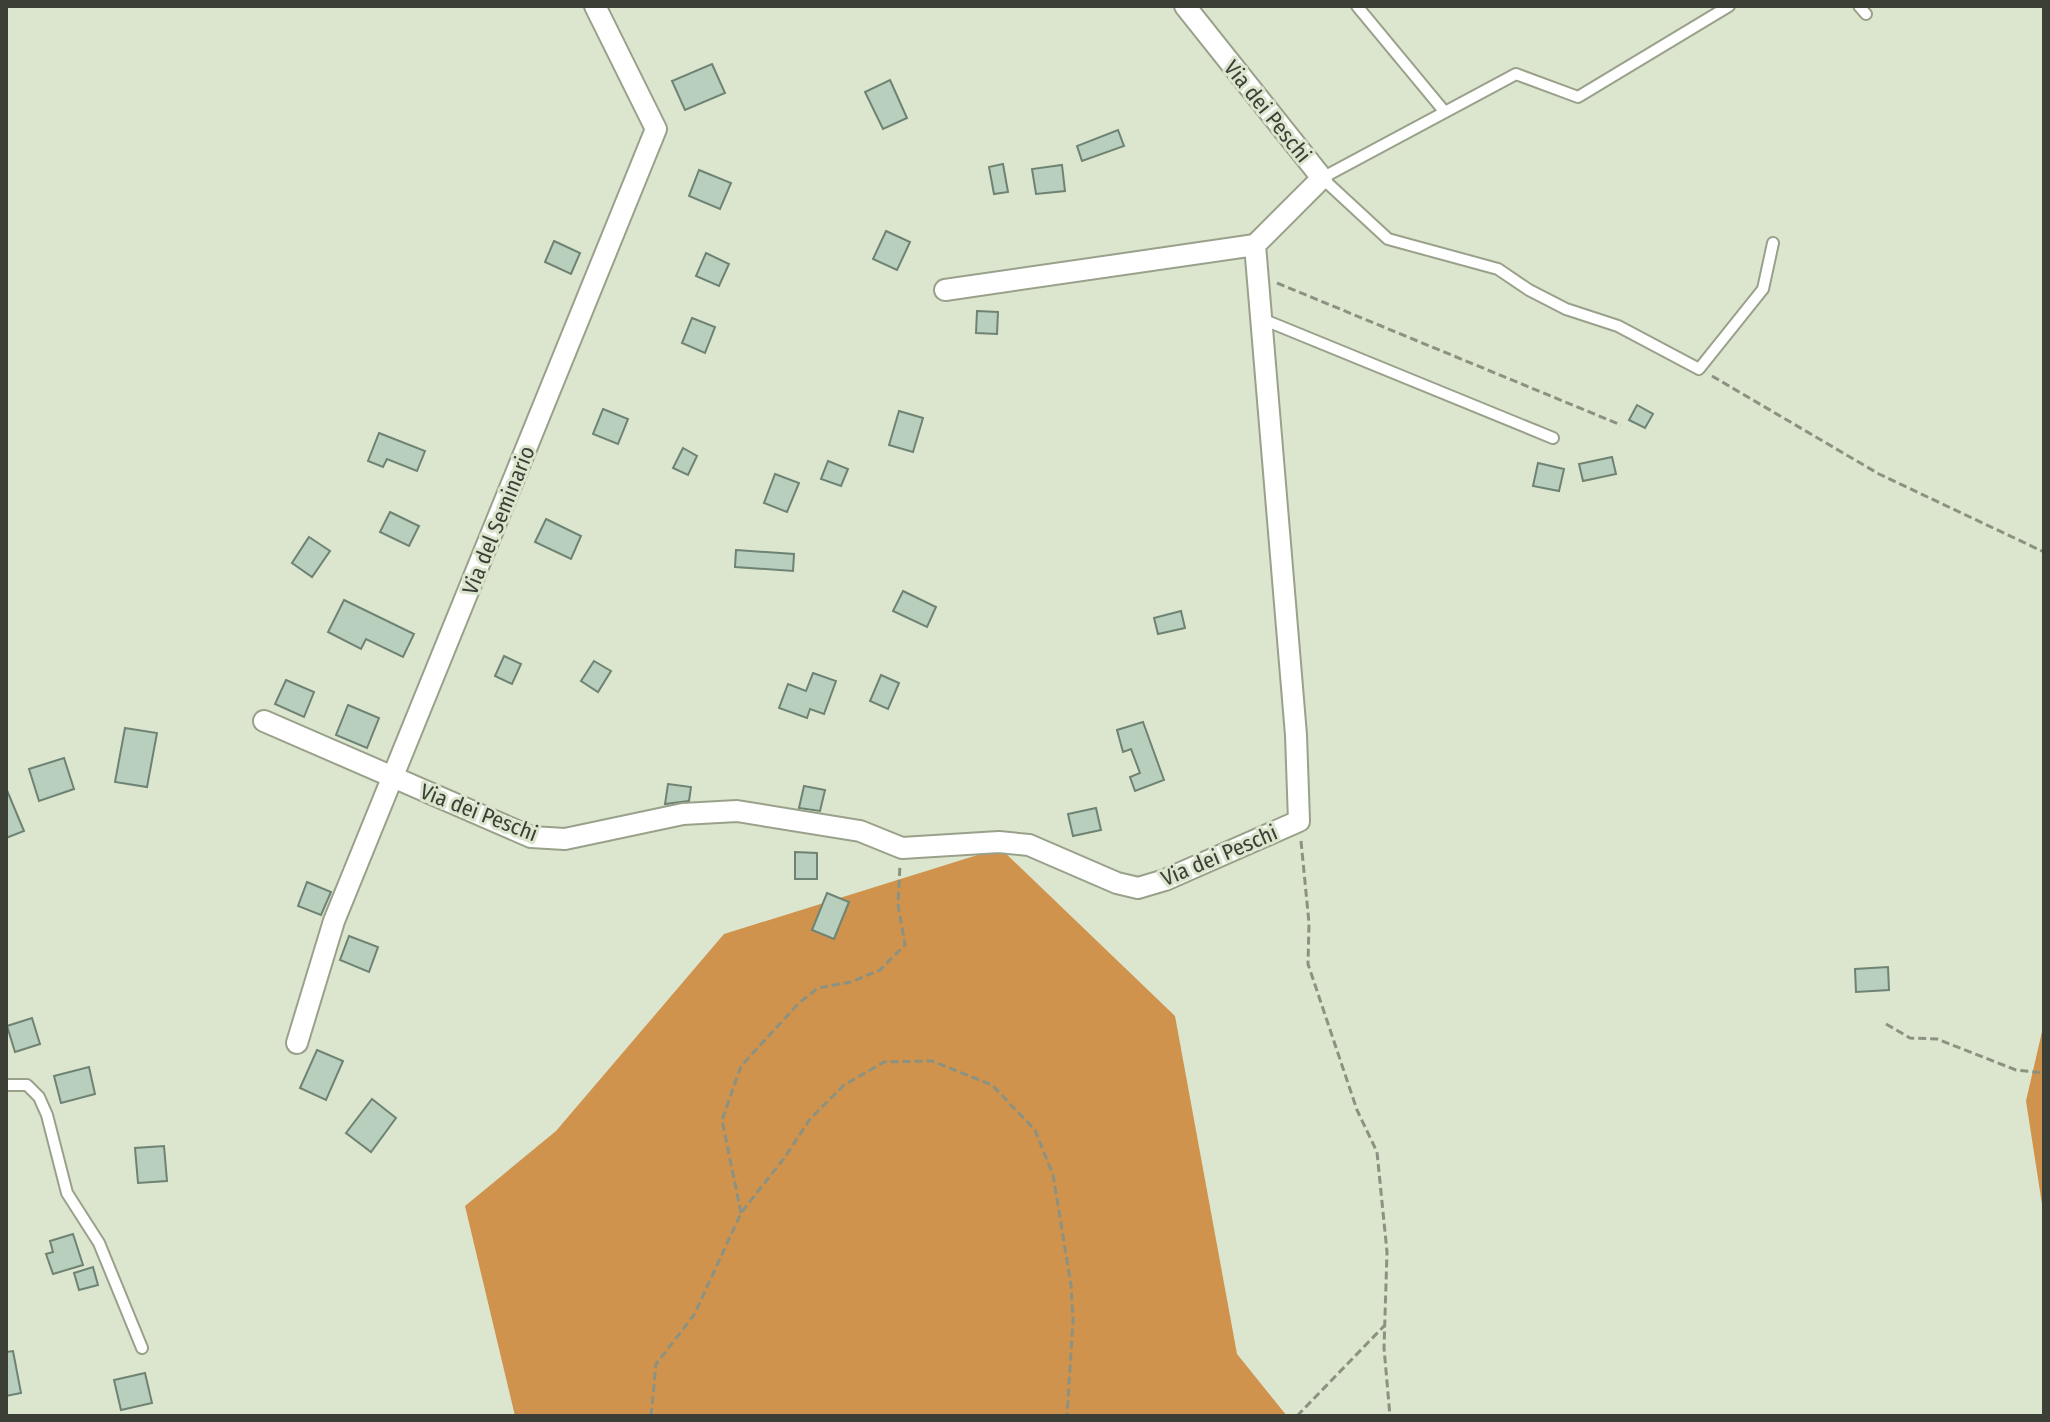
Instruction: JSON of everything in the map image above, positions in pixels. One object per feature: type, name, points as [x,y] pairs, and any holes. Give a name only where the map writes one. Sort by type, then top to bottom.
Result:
[{"type":"street","name":"Via del Seminario","points":[[297,1043],[334,921],[656,129],[595,6]]},
{"type":"street","name":"Via dei Peschi","points":[[264,721],[531,837],[565,839],[683,814],[737,811],[860,831],[902,848],[999,842],[1029,845],[1117,883],[1138,888],[1165,880],[1299,821],[1296,735],[1255,245],[1322,178],[1185,6]]},
{"type":"street","points":[[945,290],[1255,245]]},
{"type":"lane","points":[[1357,6],[1444,111]]},
{"type":"lane","points":[[1729,6],[1578,97],[1516,74],[1322,178],[1388,239],[1498,269],[1566,309],[1618,326],[1699,369],[1763,289],[1773,243]]},
{"type":"lane","points":[[1261,318],[1553,438]]},
{"type":"lane","points":[[6,1085],[27,1085],[39,1097],[52,1131],[67,1193],[99,1243],[142,1348]]},
{"type":"path","points":[[1257,275],[1621,425]]},
{"type":"path","points":[[1699,369],[1879,474],[2044,552]]},
{"type":"path","points":[[1299,821],[1309,923],[1308,964],[1357,1110],[1377,1152],[1387,1252],[1385,1325],[1390,1416]]},
{"type":"path","points":[[741,1213],[722,1120],[741,1066],[791,1011],[818,988],[851,982],[880,970],[905,945],[898,904],[902,848]]},
{"type":"path","points":[[1886,1024],[1910,1038],[1937,1039],[2016,1070],[2044,1073]]},
{"type":"path","points":[[651,1416],[656,1364],[694,1315],[741,1213],[810,1119],[844,1085],[884,1062],[932,1061],[992,1085],[1035,1130],[1053,1175],[1071,1285],[1073,1320],[1067,1416]]},
{"type":"path","points":[[1297,1416],[1385,1325]]},
{"type":"shaded area","points":[[1000,848],[1175,1016],[1237,1354],[1287,1416],[515,1416],[465,1206],[556,1131],[724,934]]},
{"type":"shaded area","points":[[2044,1023],[2044,1217],[2026,1101]]},
{"type":"building","points":[[712,64],[725,93],[685,110],[672,81]]},
{"type":"building","points":[[890,80],[907,118],[883,129],[865,92]]},
{"type":"building","points":[[1118,130],[1124,146],[1082,161],[1077,146]]},
{"type":"building","points":[[1003,164],[1008,192],[994,194],[989,167]]},
{"type":"building","points":[[1062,165],[1065,191],[1036,194],[1032,169]]},
{"type":"building","points":[[699,170],[731,183],[720,209],[689,196]]},
{"type":"building","points":[[886,231],[910,242],[897,270],[873,259]]},
{"type":"building","points":[[554,241],[580,253],[571,274],[545,262]]},
{"type":"building","points":[[706,253],[729,264],[719,286],[696,276]]},
{"type":"building","points":[[977,311],[998,312],[997,334],[976,333]]},
{"type":"building","points":[[692,318],[715,327],[705,353],[682,343]]},
{"type":"building","points":[[1637,405],[1653,414],[1645,428],[1629,420]]},
{"type":"building","points":[[603,409],[628,419],[618,444],[593,434]]},
{"type":"building","points":[[899,411],[923,418],[913,452],[889,445]]},
{"type":"building","points":[[379,433],[425,451],[417,471],[387,459],[383,467],[368,461]]},
{"type":"building","points":[[683,448],[697,456],[688,475],[673,468]]},
{"type":"building","points":[[1612,457],[1616,474],[1583,481],[1579,464]]},
{"type":"building","points":[[828,461],[848,469],[841,486],[821,479]]},
{"type":"building","points":[[1538,463],[1564,469],[1559,491],[1533,486]]},
{"type":"building","points":[[775,474],[799,483],[787,512],[764,503]]},
{"type":"building","points":[[390,512],[419,526],[409,546],[380,532]]},
{"type":"building","points":[[546,519],[581,536],[571,559],[535,542]]},
{"type":"building","points":[[309,537],[330,551],[312,577],[292,563]]},
{"type":"building","points":[[736,550],[794,554],[793,571],[735,567]]},
{"type":"building","points":[[903,591],[936,607],[927,627],[893,611]]},
{"type":"building","points":[[344,600],[414,634],[403,657],[366,639],[361,649],[328,632]]},
{"type":"building","points":[[1181,611],[1185,628],[1158,634],[1154,618]]},
{"type":"building","points":[[504,656],[521,664],[512,684],[495,676]]},
{"type":"building","points":[[594,661],[611,671],[598,692],[581,681]]},
{"type":"building","points":[[813,673],[836,681],[824,714],[810,709],[807,718],[779,708],[788,684],[806,691]]},
{"type":"building","points":[[881,675],[899,683],[888,709],[870,701]]},
{"type":"building","points":[[286,680],[314,692],[304,717],[275,704]]},
{"type":"building","points":[[348,705],[379,718],[367,748],[336,735]]},
{"type":"building","points":[[1143,722],[1164,780],[1135,791],[1130,777],[1140,773],[1131,749],[1123,752],[1117,730]]},
{"type":"building","points":[[125,728],[157,733],[147,787],[115,782]]},
{"type":"building","points":[[64,758],[74,789],[39,801],[29,769]]},
{"type":"building","points":[[668,784],[691,787],[689,801],[665,804]]},
{"type":"building","points":[[804,786],[825,790],[820,811],[799,808]]},
{"type":"building","points":[[6,788],[24,831],[6,838]]},
{"type":"building","points":[[1096,808],[1101,830],[1073,836],[1068,814]]},
{"type":"building","points":[[795,852],[817,853],[817,879],[795,879]]},
{"type":"building","points":[[307,882],[331,892],[321,915],[298,906]]},
{"type":"building","points":[[827,893],[849,902],[834,939],[812,930]]},
{"type":"building","points":[[349,936],[378,947],[369,972],[340,960]]},
{"type":"building","points":[[1888,967],[1889,990],[1856,992],[1855,969]]},
{"type":"building","points":[[32,1018],[40,1044],[15,1052],[7,1026]]},
{"type":"building","points":[[317,1050],[343,1061],[326,1100],[300,1088]]},
{"type":"building","points":[[89,1067],[95,1094],[61,1103],[54,1076]]},
{"type":"building","points":[[372,1099],[396,1118],[371,1152],[346,1133]]},
{"type":"building","points":[[164,1146],[167,1181],[138,1183],[135,1148]]},
{"type":"building","points":[[73,1234],[83,1265],[53,1274],[46,1254],[53,1252],[50,1241]]},
{"type":"building","points":[[93,1267],[98,1285],[79,1290],[74,1273]]},
{"type":"building","points":[[13,1351],[21,1393],[6,1396],[6,1352]]},
{"type":"building","points":[[145,1373],[152,1403],[121,1410],[114,1380]]}]
